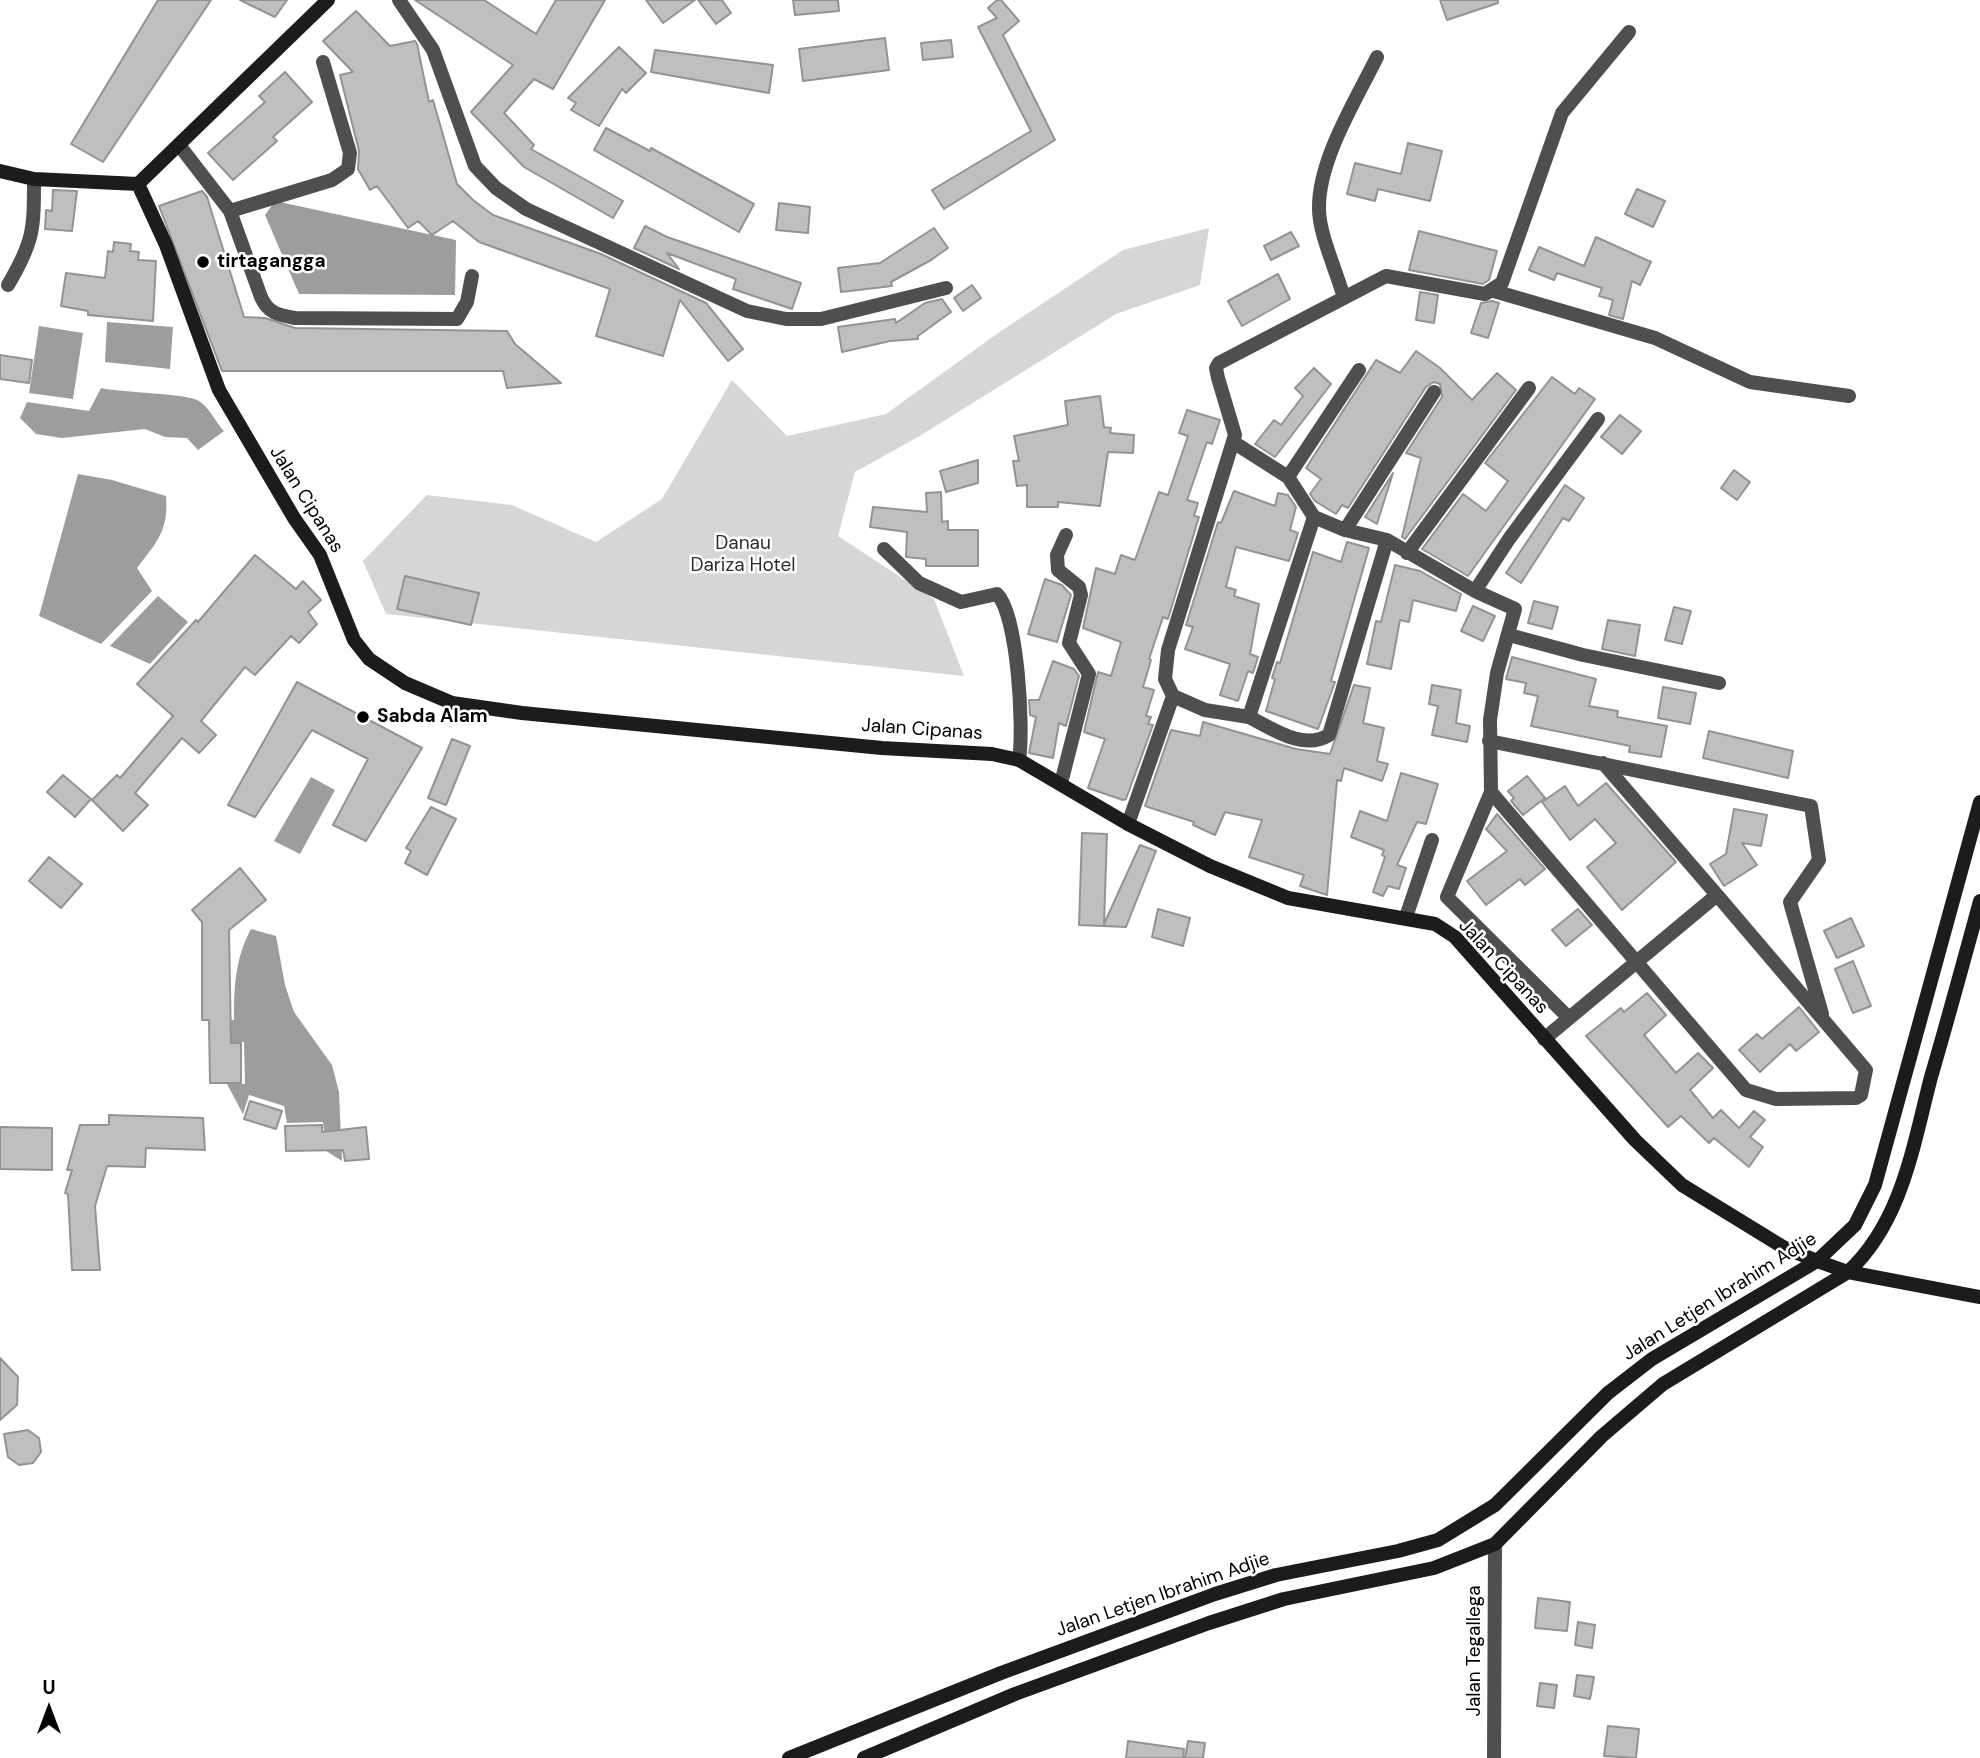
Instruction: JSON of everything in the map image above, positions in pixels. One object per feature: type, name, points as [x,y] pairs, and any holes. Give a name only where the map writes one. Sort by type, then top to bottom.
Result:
[{"type":"street","points":[[0,171],[34,179],[138,184],[328,0]]},
{"type":"street","points":[[399,0],[433,50],[475,166],[496,188],[526,209],[747,311],[786,320],[821,318],[946,288]]},
{"type":"street","points":[[1387,540],[1329,735],[1319,741],[1307,742],[1283,734],[1249,717],[1205,710],[1173,696],[1165,679],[1168,650],[1235,435],[1216,368],[1219,363],[1386,276],[1485,294],[1494,290],[1502,283],[1562,113],[1629,32]]},
{"type":"street","points":[[1345,298],[1318,211],[1321,187],[1336,143],[1377,57]]},
{"type":"street","points":[[230,211],[332,180],[348,169],[350,153],[323,62]]},
{"type":"street","points":[[179,145],[230,211],[261,297],[266,307],[275,314],[295,318],[457,319],[467,302],[472,276]]},
{"type":"street","points":[[8,285],[29,250],[34,222],[34,179]]},
{"type":"street","name":"Jalan Cipanas","points":[[138,184],[166,245],[219,390],[293,518],[320,555],[354,640],[369,659],[383,669],[452,703],[522,713],[882,748],[992,754],[1020,760],[1128,824],[1210,866],[1288,898],[1435,925],[1455,937],[1544,1039],[1682,1185],[1783,1247],[1817,1261],[1848,1272],[1980,1297]]},
{"type":"street","points":[[1494,290],[1655,338],[1750,382],[1849,396]]},
{"type":"street","points":[[1288,477],[1359,370]]},
{"type":"street","points":[[1407,553],[1529,388]]},
{"type":"street","points":[[1345,530],[1434,392]]},
{"type":"street","points":[[1475,592],[1509,539],[1598,419]]},
{"type":"street","points":[[1233,442],[1288,477],[1314,517],[1345,530],[1387,540],[1475,592],[1513,606],[1516,613],[1497,673],[1489,741],[1491,792],[1447,897],[1569,1018]]},
{"type":"street","points":[[1249,717],[1314,517]]},
{"type":"street","points":[[1061,783],[1089,674],[1069,643],[1081,595],[1079,587],[1058,570],[1057,555],[1066,535]]},
{"type":"street","points":[[884,550],[919,583],[961,602],[997,594],[1000,597],[1008,618],[1021,704],[1023,737],[1020,760]]},
{"type":"street","points":[[1509,635],[1583,655],[1719,683]]},
{"type":"street","points":[[1128,824],[1173,696]]},
{"type":"street","points":[[1489,741],[1811,806],[1819,860],[1790,902],[1824,1021]]},
{"type":"street","points":[[1491,792],[1746,1090],[1776,1099],[1856,1098],[1861,1095],[1866,1070],[1603,763]]},
{"type":"street","name":"Jalan Letjen Ibrahim Adjie","points":[[789,1758],[1014,1668],[1215,1594],[1276,1575],[1398,1551],[1438,1540],[1495,1505],[1608,1393],[1652,1359],[1817,1261],[1855,1225],[1875,1185],[1980,802]]},
{"type":"street","points":[[1406,918],[1432,840]]},
{"type":"street","points":[[1544,1039],[1717,895]]},
{"type":"street","points":[[864,1758],[1015,1694],[1209,1623],[1284,1599],[1434,1568],[1495,1544],[1602,1436],[1663,1384],[1848,1272],[1864,1256],[1880,1234],[1906,1173],[1980,901]]},
{"type":"street","name":"Jalan Tegallega","points":[[1494,1758],[1495,1544]]},
{"type":"street","points":[[1276,1575],[1284,1599]]},
{"type":"green space","name":"Danau Dariza Hotel","points":[[1209,228],[1200,285],[1116,314],[918,437],[855,472],[838,536],[934,599],[964,676],[386,614],[363,561],[427,495],[512,505],[596,542],[662,499],[732,380],[787,436],[886,414],[998,333],[1123,250]]},
{"type":"shaded area","points":[[275,201],[456,240],[455,295],[299,294],[265,215]]},
{"type":"shaded area","points":[[107,322],[173,327],[170,369],[105,362]]},
{"type":"shaded area","points":[[39,326],[83,333],[73,399],[29,393]]},
{"type":"shaded area","points":[[101,388],[192,398],[206,407],[224,431],[198,450],[187,438],[165,437],[145,429],[62,438],[36,434],[20,418],[27,402],[89,411]]},
{"type":"shaded area","points":[[78,474],[112,480],[166,496],[166,518],[160,535],[137,568],[152,591],[101,644],[39,616]]},
{"type":"shaded area","points":[[158,596],[188,622],[150,664],[110,646]]},
{"type":"shaded area","points":[[311,777],[335,790],[300,854],[274,841]]},
{"type":"shaded area","points":[[251,929],[276,936],[285,985],[294,1012],[332,1065],[339,1092],[342,1161],[326,1151],[323,1122],[287,1123],[284,1106],[249,1095],[243,1114],[227,1084],[245,1084],[244,1042],[224,1042],[223,1021],[234,1020],[239,962]]},
{"type":"building","points":[[158,0],[211,0],[103,162],[71,144]]},
{"type":"building","points":[[240,0],[287,0],[275,17]]},
{"type":"building","points":[[415,0],[484,0],[536,34],[556,0],[605,0],[553,89],[534,79],[504,113],[534,145],[531,149],[623,201],[613,218],[524,167],[471,112],[513,65]]},
{"type":"building","points":[[646,0],[695,0],[663,23]]},
{"type":"building","points":[[698,0],[722,0],[731,13],[716,24]]},
{"type":"building","points":[[793,0],[838,0],[839,11],[795,15]]},
{"type":"building","points":[[1001,0],[1019,21],[1003,35],[1055,140],[944,209],[932,190],[1031,131],[978,27],[997,18],[988,8]]},
{"type":"building","points":[[1440,0],[1498,0],[1498,3],[1447,20]]},
{"type":"building","points":[[356,11],[390,46],[415,41],[417,44],[429,102],[433,100],[457,184],[473,200],[493,215],[601,254],[706,303],[743,349],[728,361],[680,300],[663,356],[596,336],[610,289],[479,242],[453,221],[432,235],[418,221],[408,228],[377,186],[370,190],[358,169],[359,151],[340,75],[353,72],[323,41]]},
{"type":"building","points":[[885,38],[889,70],[803,81],[799,49]]},
{"type":"building","points":[[951,40],[953,57],[923,60],[921,43]]},
{"type":"building","points":[[619,47],[646,73],[626,93],[622,89],[599,126],[571,110],[576,103],[568,98]]},
{"type":"building","points":[[655,50],[773,65],[769,93],[651,72]]},
{"type":"building","points":[[285,72],[312,102],[273,137],[277,141],[233,180],[208,153],[265,102],[259,96]]},
{"type":"building","points":[[606,128],[650,151],[651,148],[754,204],[739,232],[594,150]]},
{"type":"building","points":[[1408,143],[1442,151],[1430,201],[1378,189],[1375,201],[1347,194],[1355,163],[1401,174]]},
{"type":"building","points":[[1637,189],[1665,201],[1653,227],[1625,214]]},
{"type":"building","points":[[53,190],[77,191],[72,231],[45,229],[46,210],[52,211]]},
{"type":"building","name":"tirtagangga","points":[[202,191],[207,197],[244,317],[265,318],[295,328],[507,331],[515,344],[561,383],[507,388],[503,371],[222,371],[159,206]]},
{"type":"building","points":[[779,203],[810,207],[808,233],[776,230]]},
{"type":"building","points":[[645,226],[667,237],[801,283],[792,309],[733,289],[736,279],[667,253],[679,269],[634,248]]},
{"type":"building","points":[[934,228],[948,248],[931,260],[891,282],[892,286],[841,292],[838,268],[880,263]]},
{"type":"building","points":[[1419,231],[1497,251],[1489,280],[1483,284],[1409,270]]},
{"type":"building","points":[[1291,232],[1299,246],[1271,260],[1264,246]]},
{"type":"building","points":[[1596,237],[1651,262],[1640,285],[1632,281],[1623,319],[1609,315],[1613,300],[1599,296],[1602,288],[1557,273],[1554,280],[1529,270],[1539,247],[1584,266]]},
{"type":"building","points":[[114,242],[131,244],[130,251],[139,252],[138,260],[156,261],[153,321],[88,315],[88,311],[61,306],[66,273],[105,278],[108,251],[113,252]]},
{"type":"building","points":[[1278,274],[1290,299],[1242,326],[1228,301]]},
{"type":"building","points":[[972,285],[981,298],[963,311],[954,298]]},
{"type":"building","points":[[1420,292],[1438,295],[1434,323],[1416,320]]},
{"type":"building","points":[[942,299],[951,312],[918,336],[918,339],[890,341],[842,352],[838,327],[895,319],[896,323],[925,303]]},
{"type":"building","points":[[1481,303],[1499,303],[1488,338],[1471,333]]},
{"type":"building","points":[[1416,351],[1440,368],[1472,400],[1497,373],[1516,390],[1405,539],[1402,537],[1421,458],[1406,453],[1442,397],[1440,384],[1434,382],[1426,387],[1348,508],[1342,505],[1336,514],[1315,501],[1310,494],[1321,479],[1306,468],[1376,360],[1400,373]]},
{"type":"building","points":[[0,355],[32,360],[29,383],[0,379]]},
{"type":"building","points":[[1314,368],[1331,384],[1275,457],[1255,444],[1274,420],[1281,425],[1303,396],[1295,388]]},
{"type":"building","points":[[1552,377],[1575,394],[1579,388],[1595,399],[1468,576],[1422,549],[1463,494],[1486,511],[1508,481],[1485,463]]},
{"type":"building","points":[[1100,396],[1104,427],[1111,428],[1110,433],[1134,435],[1133,453],[1108,452],[1100,506],[1058,502],[1058,507],[1027,507],[1027,485],[1017,486],[1013,461],[1019,461],[1014,436],[1068,425],[1065,401]]},
{"type":"building","points":[[1187,410],[1220,420],[1212,444],[1207,442],[1187,500],[1198,503],[1194,516],[1199,517],[1168,619],[1163,617],[1149,659],[1151,660],[1143,687],[1154,690],[1146,716],[1151,717],[1148,724],[1153,725],[1126,799],[1123,800],[1088,788],[1105,739],[1084,732],[1098,672],[1111,676],[1121,642],[1083,628],[1096,568],[1115,574],[1121,555],[1135,560],[1159,492],[1168,495],[1188,436],[1179,433]]},
{"type":"building","points":[[1620,415],[1641,431],[1622,454],[1601,437]]},
{"type":"building","points":[[978,460],[978,483],[946,492],[940,471]]},
{"type":"building","points":[[1734,470],[1750,482],[1737,500],[1721,488]]},
{"type":"building","points":[[1393,473],[1380,514],[1377,524],[1365,517]]},
{"type":"building","points":[[1565,485],[1584,498],[1569,521],[1563,518],[1521,583],[1506,573]]},
{"type":"building","points":[[1234,491],[1275,506],[1278,493],[1288,495],[1296,507],[1290,530],[1298,533],[1289,561],[1236,547],[1226,587],[1236,590],[1234,596],[1259,604],[1250,654],[1258,657],[1253,673],[1248,671],[1238,701],[1220,695],[1230,664],[1185,649],[1193,627],[1186,625],[1218,522],[1221,523]]},
{"type":"building","points":[[941,492],[942,522],[948,521],[948,530],[978,530],[978,566],[926,566],[926,559],[906,557],[907,532],[870,527],[873,507],[927,512],[926,493]]},
{"type":"building","points":[[1347,542],[1369,548],[1331,681],[1335,682],[1318,729],[1266,711],[1275,679],[1272,678],[1277,662],[1280,663],[1313,552],[1341,562]]},
{"type":"building","points":[[255,555],[296,589],[303,581],[321,600],[308,612],[317,624],[299,643],[291,636],[255,675],[245,667],[201,721],[216,735],[199,753],[182,738],[135,793],[148,805],[123,831],[92,800],[117,775],[120,778],[173,716],[137,684],[196,620],[198,622]]},
{"type":"building","points":[[1395,565],[1420,571],[1461,594],[1456,611],[1413,600],[1409,622],[1400,620],[1391,669],[1367,664],[1376,621],[1381,622]]},
{"type":"building","points":[[405,576],[479,593],[471,625],[397,609]]},
{"type":"building","points":[[1045,579],[1062,585],[1071,595],[1057,642],[1028,634]]},
{"type":"building","points":[[1534,601],[1558,607],[1552,629],[1528,623]]},
{"type":"building","points":[[1473,606],[1495,616],[1483,641],[1461,631]]},
{"type":"building","points":[[1674,607],[1691,611],[1682,644],[1665,640]]},
{"type":"building","points":[[1608,620],[1640,625],[1635,656],[1602,649]]},
{"type":"building","points":[[1512,657],[1596,679],[1589,706],[1618,711],[1617,717],[1667,726],[1661,757],[1629,752],[1630,746],[1531,726],[1538,696],[1524,693],[1526,683],[1506,679]]},
{"type":"building","points":[[1053,661],[1074,669],[1079,676],[1066,726],[1059,723],[1053,758],[1029,753],[1036,717],[1030,715],[1029,700],[1039,700]]},
{"type":"building","points":[[297,682],[422,748],[366,841],[333,825],[368,759],[312,730],[255,817],[228,805]]},
{"type":"building","points":[[1354,685],[1370,688],[1363,723],[1384,728],[1377,761],[1388,764],[1382,781],[1344,768],[1341,781],[1337,780],[1327,895],[1300,886],[1304,875],[1249,857],[1262,820],[1225,812],[1215,835],[1193,825],[1194,822],[1145,806],[1171,730],[1200,736],[1203,722],[1296,749],[1330,754]]},
{"type":"building","points":[[1432,685],[1461,690],[1456,723],[1470,726],[1467,742],[1432,735],[1438,706],[1429,704]]},
{"type":"building","points":[[1663,687],[1696,693],[1690,724],[1658,718]]},
{"type":"building","points":[[1709,731],[1793,751],[1788,778],[1703,758]]},
{"type":"building","points":[[452,739],[470,746],[446,805],[428,798]]},
{"type":"building","points":[[1401,773],[1438,784],[1426,824],[1417,822],[1397,865],[1406,868],[1399,889],[1388,886],[1383,896],[1373,892],[1385,857],[1382,855],[1384,850],[1351,837],[1360,811],[1387,821]]},
{"type":"building","points":[[63,775],[91,799],[75,817],[47,792]]},
{"type":"building","points":[[1527,776],[1545,798],[1523,815],[1511,801],[1514,798],[1508,791]]},
{"type":"building","points":[[1606,783],[1676,862],[1622,910],[1587,867],[1616,843],[1595,819],[1570,840],[1542,802],[1565,786],[1578,806]]},
{"type":"building","points":[[431,807],[456,819],[427,875],[405,863],[411,851],[406,848]]},
{"type":"building","points":[[1734,809],[1767,815],[1761,846],[1742,843],[1757,865],[1724,886],[1710,864],[1726,854]]},
{"type":"building","points":[[1497,814],[1545,869],[1525,885],[1520,879],[1486,905],[1467,881],[1507,851],[1486,829]]},
{"type":"building","points":[[1082,833],[1107,834],[1104,924],[1140,845],[1156,851],[1126,927],[1079,925]]},
{"type":"building","points":[[49,857],[82,884],[61,908],[29,881]]},
{"type":"building","points":[[240,868],[266,900],[229,930],[231,1043],[241,1043],[241,1083],[210,1083],[209,1020],[202,1020],[202,922],[192,910]]},
{"type":"building","points":[[1158,909],[1190,918],[1183,946],[1152,937]]},
{"type":"building","points":[[1578,909],[1592,925],[1566,946],[1552,930]]},
{"type":"building","points":[[1851,918],[1864,946],[1837,958],[1824,931]]},
{"type":"building","points":[[1853,961],[1871,1006],[1853,1013],[1835,969]]},
{"type":"building","points":[[1647,993],[1666,1015],[1644,1035],[1676,1073],[1698,1053],[1713,1068],[1690,1090],[1713,1118],[1721,1110],[1739,1128],[1754,1111],[1765,1120],[1750,1137],[1763,1147],[1749,1167],[1714,1138],[1709,1143],[1681,1116],[1668,1127],[1586,1036],[1621,1008],[1624,1012]]},
{"type":"building","points":[[1799,1007],[1819,1032],[1796,1051],[1790,1044],[1760,1072],[1739,1050],[1757,1034],[1762,1039]]},
{"type":"building","points":[[250,1101],[282,1111],[276,1129],[244,1119]]},
{"type":"building","points":[[109,1115],[203,1118],[205,1150],[146,1148],[145,1167],[107,1166],[95,1206],[100,1270],[72,1270],[68,1194],[65,1193],[72,1170],[67,1170],[80,1125],[109,1125]]},
{"type":"building","points":[[322,1125],[322,1132],[366,1127],[369,1159],[345,1161],[343,1150],[286,1151],[285,1126]]},
{"type":"building","points":[[0,1127],[52,1128],[52,1170],[0,1169]]},
{"type":"building","points":[[0,1358],[18,1377],[17,1405],[0,1420]]},
{"type":"building","points":[[28,1430],[39,1438],[41,1452],[33,1463],[19,1465],[8,1457],[4,1434]]},
{"type":"building","points":[[1538,1598],[1570,1602],[1567,1631],[1535,1628]]},
{"type":"building","points":[[1578,1622],[1595,1625],[1592,1648],[1575,1645]]},
{"type":"building","points":[[1577,1675],[1594,1677],[1590,1699],[1574,1696]]},
{"type":"building","points":[[1540,1683],[1557,1685],[1554,1708],[1537,1706]]},
{"type":"building","points":[[1608,1726],[1639,1729],[1636,1758],[1604,1756]]},
{"type":"building","points":[[1128,1741],[1184,1749],[1183,1758],[1126,1758]]},
{"type":"building","points":[[1188,1741],[1205,1743],[1203,1758],[1185,1758]]},
{"type":"place","name":"tirtagangga","points":[[203,262]]},
{"type":"place","name":"Sabda Alam","points":[[363,717]]}]
